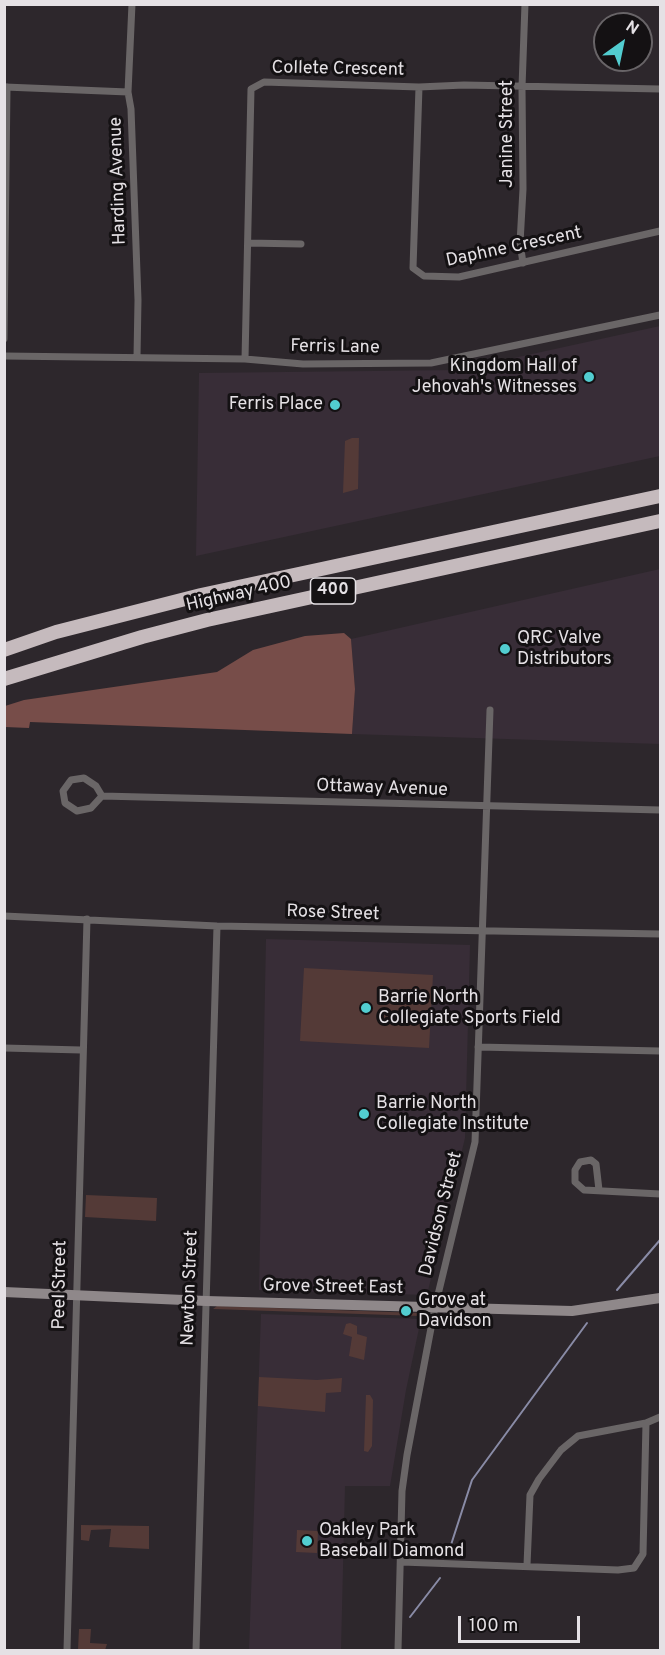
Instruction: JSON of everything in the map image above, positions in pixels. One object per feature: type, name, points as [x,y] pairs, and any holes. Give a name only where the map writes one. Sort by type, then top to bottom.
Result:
[{"type":"highway","name":"Highway 400","points":[[9,647],[201,595],[660,496]]},
{"type":"highway","name":"Highway 400","points":[[6,678],[207,620],[660,521]]},
{"type":"street","name":"Harding Avenue","points":[[132,4],[128,92],[131,109],[137,264],[137,357]]},
{"type":"street","name":"Janine Street","points":[[523,263],[520,243],[523,189],[522,87],[525,4]]},
{"type":"street","name":"Collete Crescent","points":[[245,359],[251,89],[264,82],[419,87],[660,89]]},
{"type":"street","points":[[4,339],[6,87],[128,92]]},
{"type":"street","name":"Daphne Crescent","points":[[419,87],[413,268],[424,276],[459,277],[660,231]]},
{"type":"street","points":[[248,243],[301,244]]},
{"type":"street","name":"Ferris Lane","points":[[4,356],[245,359],[303,364],[432,363],[660,315]]},
{"type":"street","name":"Davidson Street","points":[[398,1650],[403,1481],[435,1307],[476,1142],[490,710]]},
{"type":"street","points":[[84,778],[90,781],[102,796],[91,808],[77,811],[65,803],[63,791],[71,780],[84,778]]},
{"type":"street","name":"Ottaway Avenue","points":[[102,796],[660,810]]},
{"type":"street","name":"Rose Street","points":[[4,916],[217,926],[482,933],[660,934]]},
{"type":"street","name":"Peel Street","points":[[67,1650],[81,1050],[87,920]]},
{"type":"street","name":"Newton Street","points":[[196,1650],[217,926]]},
{"type":"street","points":[[478,1047],[660,1051]]},
{"type":"street","points":[[4,1048],[81,1050]]},
{"type":"street","points":[[599,1190],[596,1164],[591,1160],[580,1162],[574,1170],[575,1182],[584,1190],[660,1194]]},
{"type":"street","name":"Grove Street East","points":[[4,1292],[206,1301],[572,1311],[660,1298]]},
{"type":"street","points":[[527,1565],[530,1495],[561,1450],[578,1436],[646,1423],[660,1417]]},
{"type":"street","points":[[402,1562],[428,1565],[527,1565],[627,1570],[639,1564],[643,1554],[646,1423]]},
{"type":"shaded area","points":[[660,326],[660,456],[196,556],[199,373],[459,370]]},
{"type":"shaded area","points":[[359,438],[358,489],[343,493],[345,441]]},
{"type":"shaded area","points":[[660,569],[660,744],[352,734],[355,689],[351,639]]},
{"type":"shaded area","points":[[344,633],[351,639],[355,689],[352,734],[30,722],[29,728],[5,727],[5,706],[24,700],[217,672],[253,650],[305,636]]},
{"type":"shaded area","name":"Barrie North Collegiate Institute","points":[[266,939],[470,945],[465,1138],[427,1295],[259,1290]]},
{"type":"shaded area","name":"Barrie North Collegiate Sports Field","points":[[304,968],[433,975],[429,1048],[300,1041]]},
{"type":"shaded area","points":[[86,1195],[157,1198],[156,1221],[85,1217]]},
{"type":"shaded area","points":[[217,1306],[420,1313],[420,1316],[213,1309]]},
{"type":"shaded area","points":[[261,1314],[421,1319],[390,1486],[345,1486],[341,1650],[249,1650]]},
{"type":"shaded area","points":[[346,1324],[357,1326],[357,1334],[367,1337],[364,1360],[349,1356],[352,1337],[343,1334]]},
{"type":"shaded area","points":[[259,1377],[317,1380],[342,1378],[341,1392],[326,1393],[325,1412],[258,1406]]},
{"type":"shaded area","points":[[366,1395],[370,1395],[373,1400],[372,1446],[368,1452],[364,1451]]},
{"type":"shaded area","points":[[81,1525],[149,1526],[149,1549],[109,1547],[111,1529],[91,1530],[89,1541],[81,1540]]},
{"type":"shaded area","name":"Oakley Park Baseball Diamond","points":[[297,1530],[318,1531],[317,1553],[296,1552]]},
{"type":"shaded area","points":[[79,1629],[91,1629],[90,1643],[107,1644],[105,1650],[78,1650]]},
{"type":"waterway","points":[[617,1290],[660,1240]]},
{"type":"waterway","points":[[449,1551],[472,1480],[587,1323]]},
{"type":"waterway","points":[[410,1617],[440,1578]]},
{"type":"place","name":"Kingdom Hall of Jehovah's Witnesses","points":[[589,377]]},
{"type":"place","name":"Ferris Place","points":[[335,405]]},
{"type":"place","name":"QRC Valve Distributors","points":[[505,649]]},
{"type":"place","name":"Barrie North Collegiate Sports Field","points":[[366,1008]]},
{"type":"place","name":"Barrie North Collegiate Institute","points":[[364,1114]]},
{"type":"place","name":"Grove at Davidson","points":[[406,1311]]},
{"type":"place","name":"Oakley Park Baseball Diamond","points":[[307,1541]]}]
